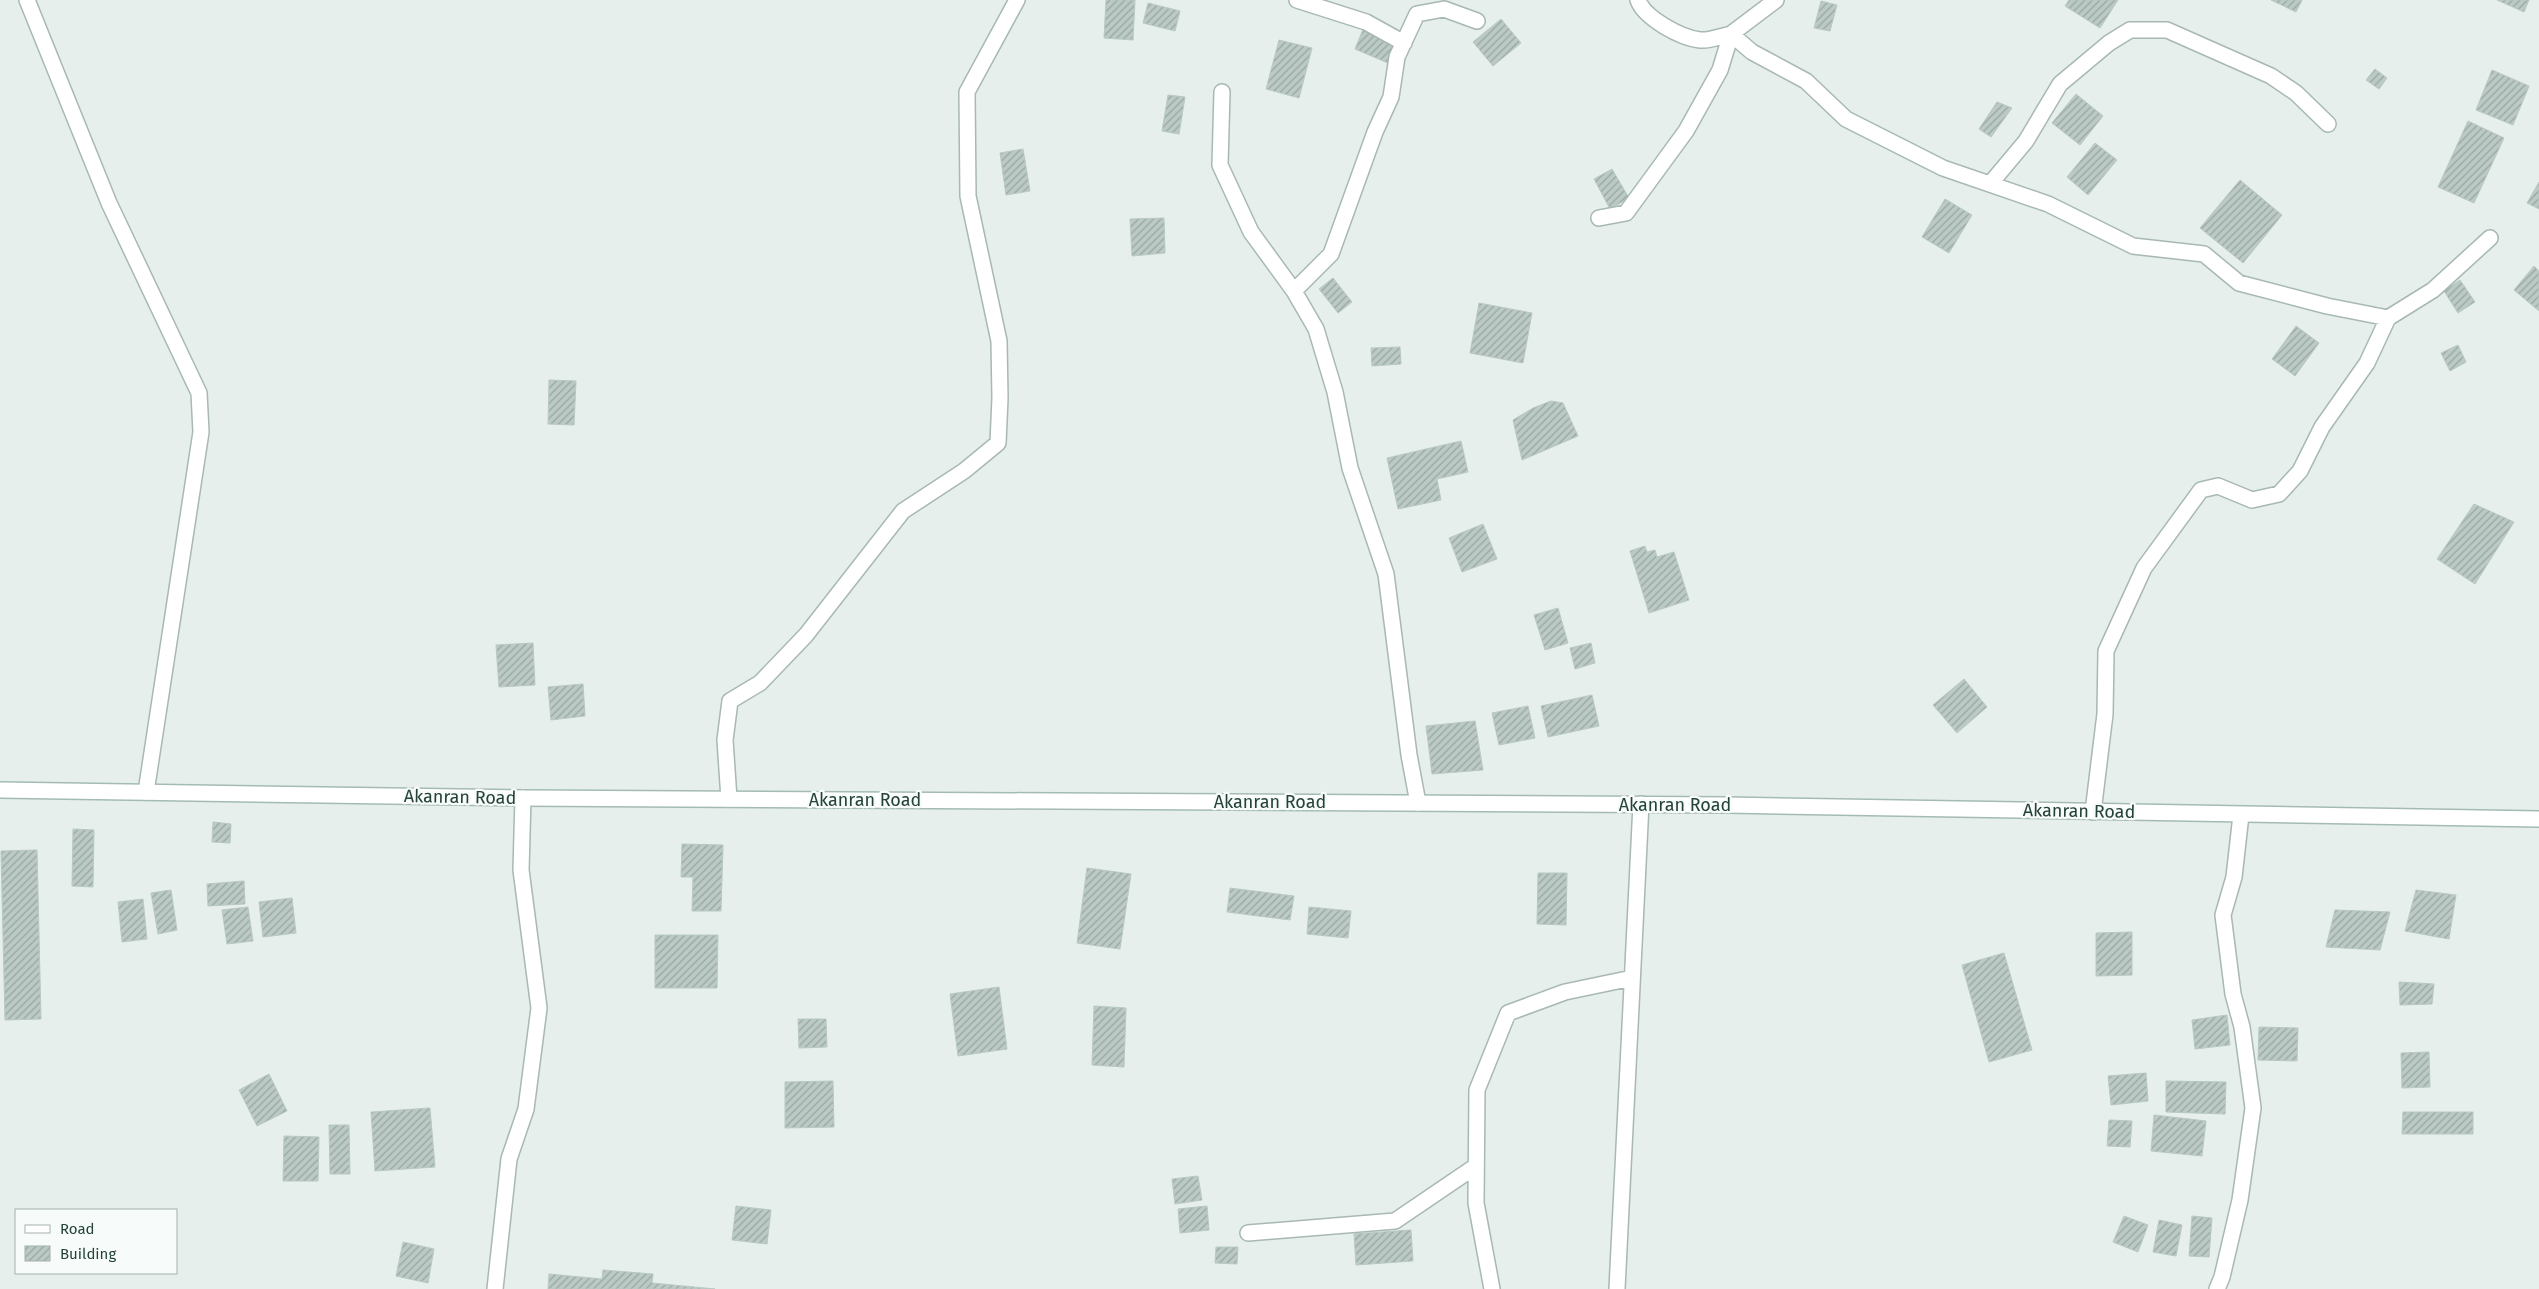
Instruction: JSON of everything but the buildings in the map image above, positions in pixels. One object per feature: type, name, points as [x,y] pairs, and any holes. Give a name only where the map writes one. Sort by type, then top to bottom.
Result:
[{"type":"street","points":[[27,0],[109,203],[199,393],[201,432],[146,792]]},
{"type":"street","points":[[729,799],[725,740],[730,701],[760,683],[806,635],[903,511],[964,471],[998,443],[1000,398],[999,341],[968,196],[967,92],[1017,0]]},
{"type":"street","points":[[1297,0],[1366,22],[1404,43]]},
{"type":"street","points":[[1638,0],[1641,9],[1667,28],[1700,40],[1731,34],[1776,0]]},
{"type":"street","points":[[1294,291],[1331,254],[1375,132],[1391,97],[1398,57],[1417,14],[1444,9],[1477,21]]},
{"type":"street","points":[[1990,184],[2026,141],[2060,84],[2109,43],[2130,30],[2167,30],[2271,76],[2296,92],[2328,124]]},
{"type":"street","points":[[1731,34],[1752,52],[1806,81],[1846,119],[1942,168],[2048,204],[2133,246],[2204,254],[2239,283],[2327,306],[2388,318]]},
{"type":"street","points":[[1599,218],[1626,213],[1660,170],[1686,131],[1720,70],[1731,34]]},
{"type":"street","points":[[1222,92],[1220,165],[1250,232],[1294,291],[1316,329],[1335,392],[1350,468],[1386,574],[1409,755],[1418,803]]},
{"type":"street","points":[[2093,812],[2105,714],[2106,651],[2144,568],[2201,490],[2218,486],[2252,500],[2279,494],[2300,471],[2322,427],[2367,362],[2388,318],[2433,290],[2490,238]]},
{"type":"street","name":"Akanran Road","points":[[0,790],[523,798],[1642,804],[2539,819]]},
{"type":"street","points":[[495,1289],[509,1159],[526,1108],[538,1008],[521,870],[523,798]]},
{"type":"street","points":[[1617,1289],[1642,804]]},
{"type":"street","points":[[2217,1289],[2222,1277],[2240,1200],[2253,1108],[2242,1027],[2234,994],[2223,915],[2234,877],[2241,815]]},
{"type":"street","points":[[1492,1289],[1476,1203],[1477,1090],[1508,1014],[1565,992],[1632,978]]},
{"type":"street","points":[[1248,1233],[1395,1220],[1476,1166]]}]
